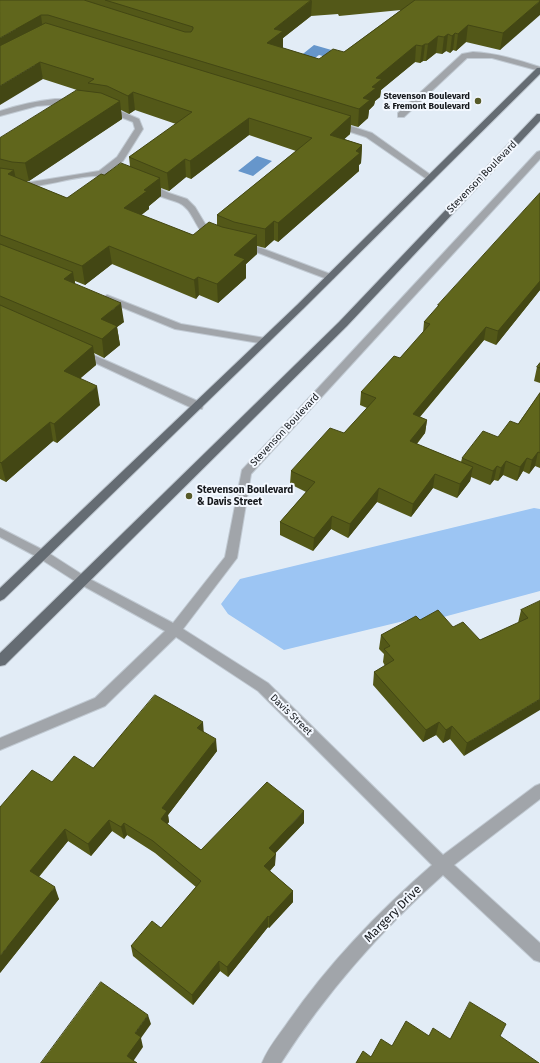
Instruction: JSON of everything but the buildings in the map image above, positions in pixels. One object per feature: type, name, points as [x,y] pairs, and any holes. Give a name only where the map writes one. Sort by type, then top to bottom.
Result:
[{"type":"main road","points":[[0,596],[265,341],[540,69]]},
{"type":"main road","name":"Stevenson Boulevard","points":[[0,661],[343,324],[540,116]]},
{"type":"street","points":[[401,115],[465,56],[484,54],[540,69]]},
{"type":"street","points":[[0,114],[20,106],[52,101],[84,103]]},
{"type":"street","points":[[98,106],[136,121],[139,129],[120,159],[102,173]]},
{"type":"street","points":[[324,121],[370,135],[431,178]]},
{"type":"street","name":"Stevenson Boulevard","points":[[0,744],[100,702],[175,630],[231,558],[246,473],[540,154]]},
{"type":"street","points":[[0,181],[9,184],[28,186],[102,173],[117,175],[134,180],[184,201],[192,209],[203,229],[214,238],[221,240]]},
{"type":"street","points":[[235,245],[258,250],[330,277]]},
{"type":"street","points":[[100,295],[179,326],[265,341]]},
{"type":"street","points":[[68,346],[198,406]]},
{"type":"street","name":"Davis Street","points":[[0,532],[43,554],[82,580],[175,630],[263,687],[443,865],[540,954]]},
{"type":"street","name":"Margery Drive","points":[[271,1063],[306,1011],[340,969],[396,909],[443,865],[496,823],[540,791]]},
{"type":"shaded area","points":[[314,45],[342,53],[334,59],[319,55],[311,61],[299,57]]},
{"type":"shaded area","points":[[257,156],[272,161],[253,176],[238,171]]},
{"type":"shaded area","points":[[534,508],[540,509],[540,591],[410,626],[408,620],[284,650],[228,614],[221,604],[240,579]]},
{"type":"place","name":"Stevenson Boulevard & Fremont Boulevard","points":[[478,101]]},
{"type":"place","name":"Stevenson Boulevard & Davis Street","points":[[189,496]]}]
